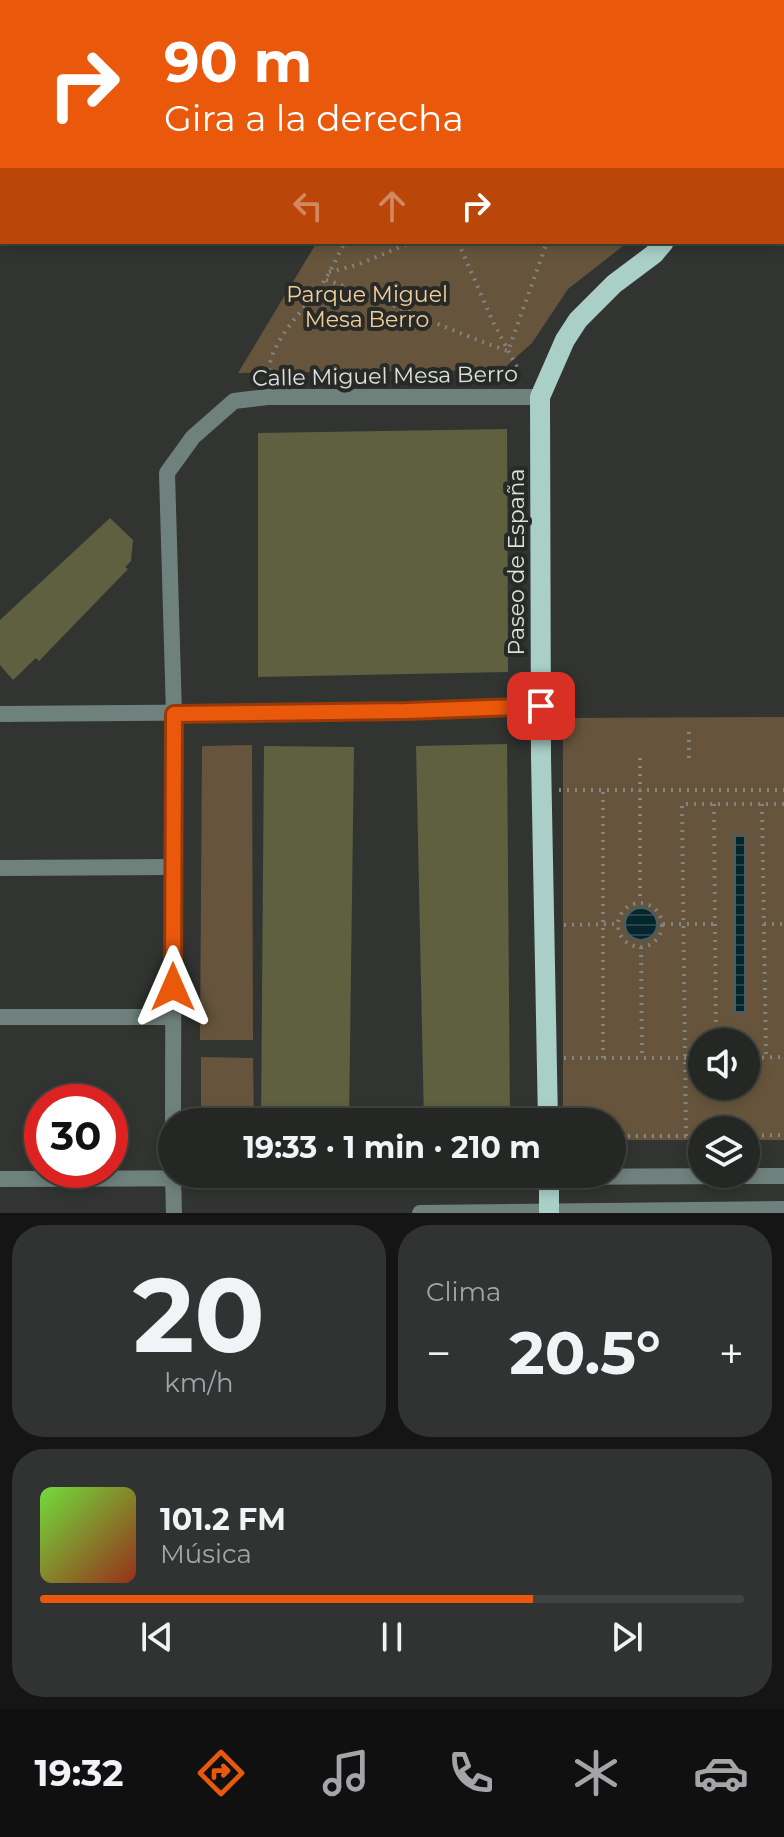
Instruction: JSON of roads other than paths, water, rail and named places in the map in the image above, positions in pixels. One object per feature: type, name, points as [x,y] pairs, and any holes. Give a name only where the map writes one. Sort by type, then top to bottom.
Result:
[{"type":"main road","name":"Paseo de España","points":[[548,1108],[540,397],[565,340],[578,320],[614,284],[662,244]]},
{"type":"main road","points":[[549,1188],[549,1212]]},
{"type":"street","name":"Calle Miguel Mesa Berro","points":[[174,714],[167,473],[193,437],[234,401],[268,397],[540,397]]},
{"type":"street","points":[[0,714],[406,711],[541,706]]},
{"type":"street","points":[[173,1108],[174,714]]},
{"type":"street","points":[[0,868],[173,867]]},
{"type":"street","points":[[0,1017],[173,1017]]},
{"type":"street","points":[[0,1179],[158,1175]]},
{"type":"street","points":[[626,1176],[784,1176]]},
{"type":"street","points":[[173,1188],[174,1213]]},
{"type":"street","points":[[420,1213],[784,1209]]},
{"type":"water","points":[[735,836],[745,836],[745,1012],[735,1012]]},
{"type":"water","points":[[641,908],[652,913],[657,924],[652,935],[641,940],[630,935],[625,924],[630,913]]},
{"type":"park label","name":"Parque Miguel Mesa Berro","points":[[367,306]]}]
